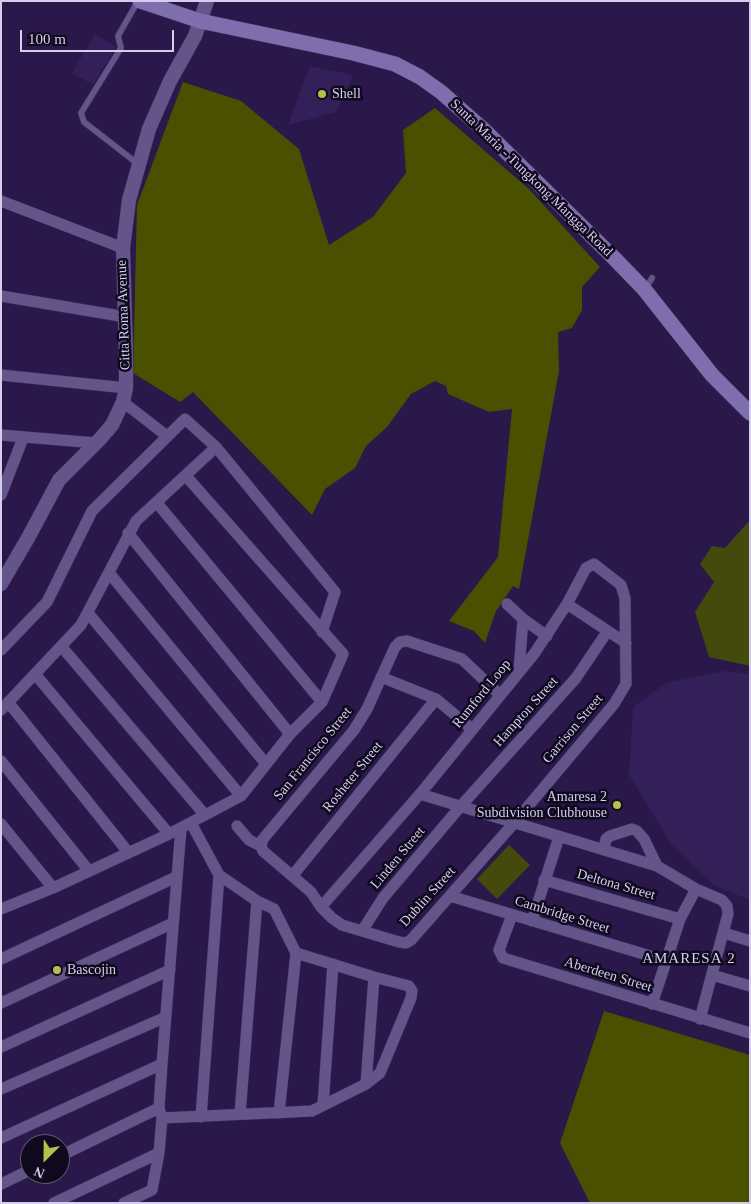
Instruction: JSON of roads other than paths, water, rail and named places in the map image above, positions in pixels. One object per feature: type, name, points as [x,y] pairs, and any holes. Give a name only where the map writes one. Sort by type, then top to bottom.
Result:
[{"type":"main road","name":"Santa Maria - Tungkong Mangga Road","points":[[139,1],[200,21],[345,50],[395,64],[420,77],[441,92],[648,284],[712,375],[750,413]]},
{"type":"street","name":"Citta Roma Avenue","points":[[1,584],[28,538],[58,480],[96,444],[112,425],[122,402],[126,388],[126,317],[123,248],[129,200],[138,164],[157,110],[195,36],[207,1]]},
{"type":"street","points":[[1,201],[123,248]]},
{"type":"street","points":[[1,296],[126,317]]},
{"type":"street","points":[[1,375],[126,388]]},
{"type":"street","points":[[122,402],[167,436]]},
{"type":"street","points":[[1,650],[47,602],[92,511],[185,419],[216,447],[335,592],[322,632]]},
{"type":"street","points":[[1,435],[96,444]]},
{"type":"street","points":[[1,495],[4,483],[23,438]]},
{"type":"street","points":[[128,852],[4,706],[81,625],[110,574],[136,521],[216,447]]},
{"type":"street","points":[[1,909],[53,888],[186,826],[241,796],[290,734],[322,702],[343,654],[186,476]]},
{"type":"street","points":[[157,502],[322,702]]},
{"type":"street","points":[[128,534],[290,734]]},
{"type":"street","name":"Rumford Loop","points":[[321,907],[420,794],[547,636],[586,568],[594,564],[621,585],[624,592],[626,643]]},
{"type":"street","points":[[110,574],[266,764]]},
{"type":"street","points":[[508,604],[522,619],[547,636]]},
{"type":"street","points":[[567,604],[626,643]]},
{"type":"street","points":[[88,612],[241,796]]},
{"type":"street","points":[[519,671],[522,619]]},
{"type":"street","name":"Hampton Street","points":[[460,807],[576,678],[607,632]]},
{"type":"street","name":"San Francisco Street","points":[[260,846],[263,839],[354,730],[367,709],[395,646],[400,642],[407,641],[462,659],[500,695]]},
{"type":"street","name":"Garrison Street","points":[[514,823],[614,704],[626,684],[626,643]]},
{"type":"street","points":[[61,646],[205,815]]},
{"type":"street","points":[[35,674],[169,834]]},
{"type":"street","points":[[381,677],[436,699],[472,730]]},
{"type":"street","name":"Rosheter Street","points":[[292,875],[436,699]]},
{"type":"street","points":[[1,761],[89,871]]},
{"type":"street","points":[[420,794],[657,866],[696,889],[722,900],[727,906],[728,914],[700,1019]]},
{"type":"street","name":"Linden Street","points":[[362,931],[383,898],[460,807]]},
{"type":"street","name":"Dublin Street","points":[[237,826],[249,840],[260,846],[263,851],[311,892],[321,907],[342,925],[406,943],[411,940],[514,823]]},
{"type":"street","points":[[1,824],[53,888]]},
{"type":"street","points":[[186,826],[219,875],[258,901],[274,909],[296,953],[279,1113]]},
{"type":"street","points":[[124,1203],[152,1190],[159,1153],[162,1064],[176,877],[186,826]]},
{"type":"street","points":[[604,850],[606,839],[632,829],[637,831],[644,839],[657,866]]},
{"type":"street","points":[[532,921],[559,837]]},
{"type":"street","points":[[201,1117],[219,875]]},
{"type":"street","points":[[1,959],[176,877]]},
{"type":"street","name":"Deltona Street","points":[[544,880],[680,919]]},
{"type":"street","points":[[652,1004],[680,919],[696,889]]},
{"type":"street","name":"Cambridge Street","points":[[450,896],[667,961]]},
{"type":"street","points":[[240,1114],[258,901]]},
{"type":"street","name":"Aberdeen Street","points":[[512,915],[498,950],[504,958],[750,1033]]},
{"type":"street","points":[[1,1002],[173,923]]},
{"type":"street","points":[[724,933],[750,941]]},
{"type":"street","points":[[70,1152],[161,1113],[201,1117],[312,1111],[366,1084],[380,1073],[411,998],[412,991],[409,986],[296,953]]},
{"type":"street","points":[[323,1106],[333,964]]},
{"type":"street","points":[[1,1047],[170,970]]},
{"type":"street","points":[[712,975],[750,986]]},
{"type":"street","points":[[366,1084],[374,977]]},
{"type":"street","points":[[1,1089],[166,1017]]},
{"type":"street","points":[[1,1138],[162,1064]]},
{"type":"street","points":[[54,1203],[159,1153]]},
{"type":"street","points":[[1,1184],[20,1175]]},
{"type":"lane","points":[[138,164],[84,122],[81,116],[82,111],[121,48],[118,36],[139,1]]},
{"type":"place","name":"Shell","points":[[322,94]]},
{"type":"place","name":"Amaresa 2 Subdivision Clubhouse","points":[[617,805]]},
{"type":"place","name":"Bascojin","points":[[57,970]]},
{"type":"district","name":"AMARESA 2","points":[[689,959]]}]
